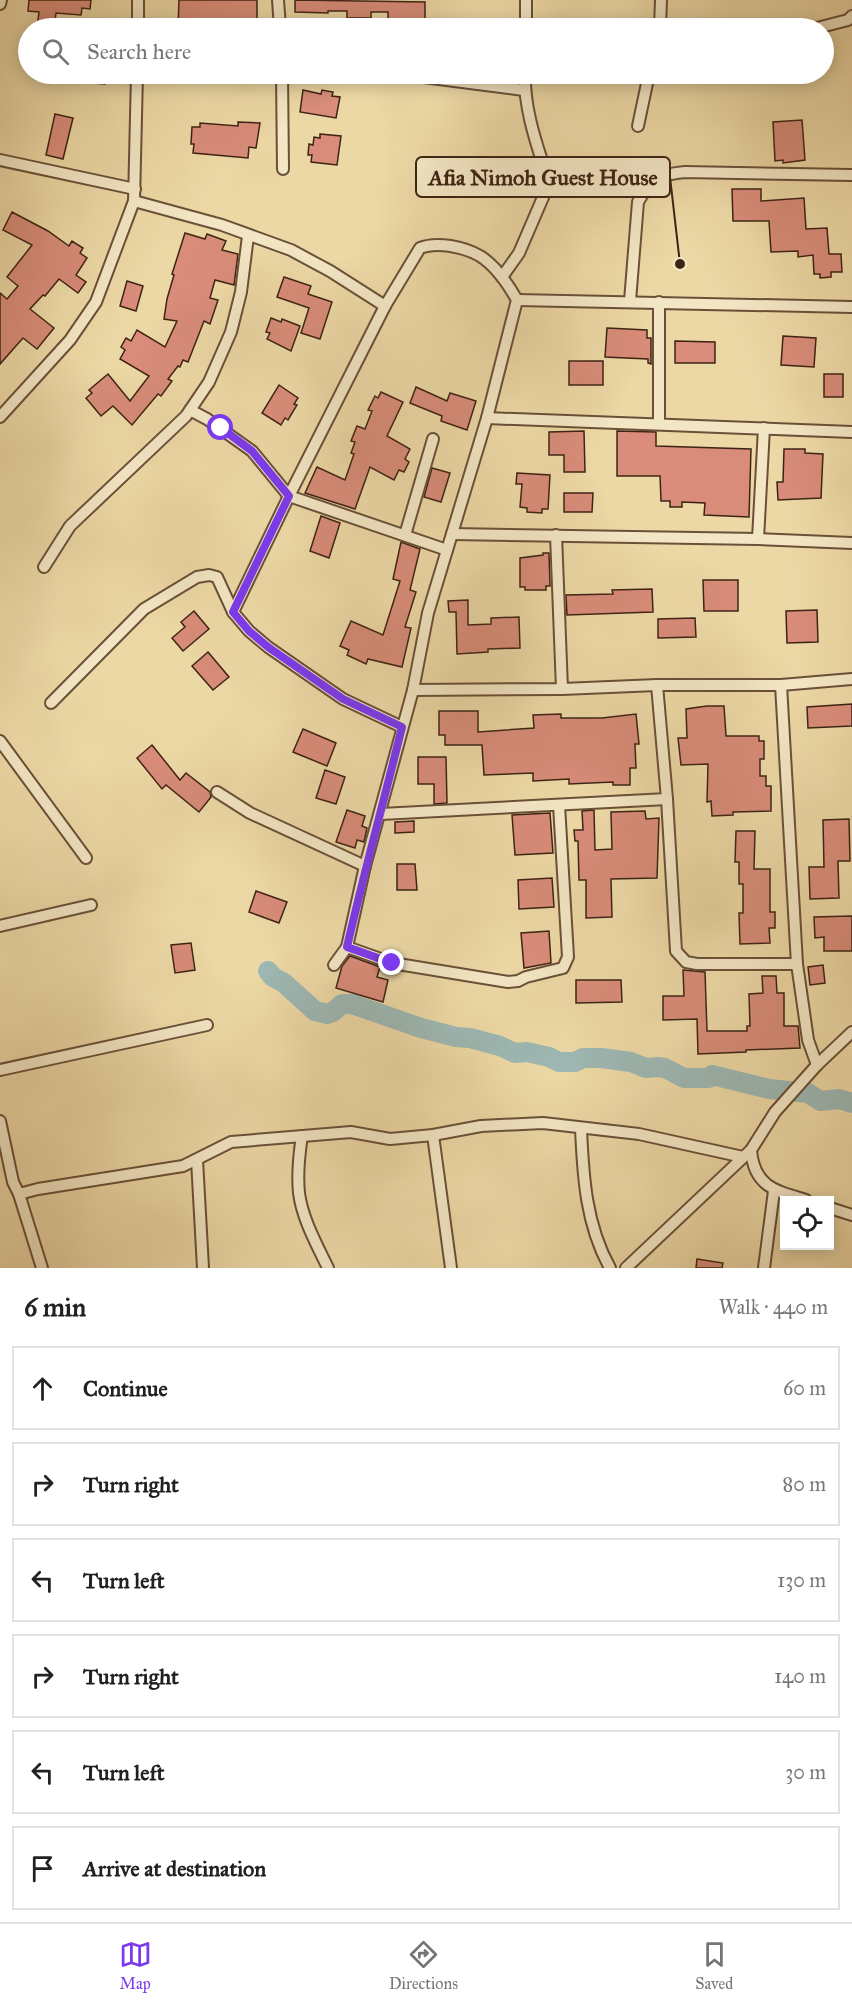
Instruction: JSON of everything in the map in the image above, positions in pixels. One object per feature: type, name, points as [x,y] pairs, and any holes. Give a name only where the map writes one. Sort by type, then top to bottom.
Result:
[{"type":"street","points":[[138,0],[138,18]]},
{"type":"street","points":[[278,0],[279,18]]},
{"type":"street","points":[[526,0],[526,18]]},
{"type":"street","points":[[660,18],[661,0]]},
{"type":"street","points":[[834,24],[848,20],[852,16]]},
{"type":"street","points":[[0,417],[70,340],[96,302],[134,201],[137,84]]},
{"type":"street","points":[[282,84],[283,169]]},
{"type":"street","points":[[478,84],[525,90]]},
{"type":"street","points":[[525,84],[533,129],[544,167]]},
{"type":"street","points":[[638,126],[647,84]]},
{"type":"street","points":[[0,160],[135,189]]},
{"type":"street","points":[[630,301],[638,202],[645,189],[660,176],[685,172],[852,175]]},
{"type":"street","points":[[502,277],[519,253],[547,188]]},
{"type":"street","points":[[134,201],[222,225],[291,250],[330,271],[385,306]]},
{"type":"street","points":[[44,567],[70,526],[190,410],[209,382],[231,332],[241,292],[248,236]]},
{"type":"street","points":[[233,612],[385,306],[420,248],[426,245],[450,246],[480,256],[502,277],[517,300],[487,418],[428,613],[413,690],[365,866],[347,947],[334,965]]},
{"type":"street","points":[[517,300],[852,306]]},
{"type":"street","points":[[659,302],[659,424]]},
{"type":"street","points":[[190,410],[207,418],[252,451],[289,496],[447,550]]},
{"type":"street","points":[[487,418],[852,432]]},
{"type":"street","points":[[759,539],[764,428]]},
{"type":"street","points":[[405,535],[433,439]]},
{"type":"street","points":[[452,534],[759,539],[852,543]]},
{"type":"street","points":[[556,535],[562,689]]},
{"type":"street","points":[[51,703],[144,609],[197,578],[209,575],[217,578],[233,612],[249,631],[268,647],[343,699],[402,727]]},
{"type":"street","points":[[413,690],[781,685],[852,679]]},
{"type":"street","points":[[657,685],[667,799],[676,951],[686,962],[697,964],[797,964]]},
{"type":"street","points":[[781,685],[797,964],[808,1040],[817,1065]]},
{"type":"street","points":[[0,741],[86,858]]},
{"type":"street","points":[[217,792],[250,813],[365,866]]},
{"type":"street","points":[[381,814],[667,799]]},
{"type":"street","points":[[347,947],[392,963],[508,982],[562,968],[568,957],[559,805]]},
{"type":"street","points":[[0,926],[91,905]]},
{"type":"street","points":[[0,1071],[207,1024]]},
{"type":"street","points":[[626,1268],[747,1154],[775,1112],[817,1065],[852,1032]]},
{"type":"street","points":[[0,1121],[13,1182],[19,1194],[42,1268]]},
{"type":"street","points":[[19,1194],[171,1168],[197,1160],[231,1142],[351,1132],[390,1139],[433,1135],[481,1126],[543,1123],[639,1134],[747,1154]]},
{"type":"street","points":[[581,1128],[588,1209],[599,1248],[610,1268]]},
{"type":"street","points":[[433,1135],[451,1268]]},
{"type":"street","points":[[302,1136],[298,1164],[299,1195],[312,1233],[328,1268]]},
{"type":"street","points":[[747,1154],[764,1183],[774,1191],[792,1196]]},
{"type":"street","points":[[197,1160],[203,1268]]},
{"type":"street","points":[[764,1268],[774,1191]]},
{"type":"street","points":[[834,1209],[852,1215]]},
{"type":"building","points":[[29,0],[91,0],[90,9],[82,8],[81,15],[56,13],[55,18],[38,18],[39,12],[28,11]]},
{"type":"building","points":[[179,0],[257,0],[257,18],[178,18]]},
{"type":"building","points":[[295,0],[425,2],[425,18],[388,18],[388,12],[371,12],[371,18],[347,18],[347,11],[295,12]]},
{"type":"building","points":[[303,90],[321,94],[322,90],[333,92],[332,96],[340,97],[336,118],[300,112]]},
{"type":"building","points":[[55,114],[73,118],[63,159],[46,155]]},
{"type":"building","points":[[802,120],[805,160],[783,163],[783,160],[775,161],[773,122]]},
{"type":"building","points":[[238,122],[260,123],[256,148],[249,147],[248,158],[193,153],[192,127],[200,127],[200,123],[238,126]]},
{"type":"building","points":[[320,134],[341,136],[337,165],[311,162],[312,155],[308,155],[309,144],[313,145],[314,137],[320,138]]},
{"type":"building","points":[[732,189],[761,189],[761,201],[804,198],[806,229],[827,228],[829,254],[841,254],[842,272],[831,272],[831,277],[820,278],[820,274],[814,274],[813,255],[798,257],[798,251],[771,252],[769,221],[733,221]]},
{"type":"building","points":[[12,212],[48,231],[69,246],[72,241],[83,248],[80,253],[87,258],[76,275],[86,282],[78,293],[59,279],[30,309],[54,328],[37,349],[23,338],[0,364],[0,293],[7,299],[18,286],[7,277],[32,245],[3,230]]},
{"type":"building","points":[[185,233],[205,239],[207,234],[226,241],[222,250],[238,254],[234,285],[215,280],[210,298],[218,300],[210,324],[204,321],[188,362],[183,360],[180,367],[178,366],[168,379],[172,381],[161,396],[158,394],[132,425],[113,406],[101,416],[86,398],[92,393],[89,390],[108,374],[130,401],[149,376],[120,359],[125,350],[121,347],[126,338],[131,341],[137,330],[165,347],[177,321],[164,319],[174,275],[172,274]]},
{"type":"building","points":[[284,277],[311,286],[308,294],[332,302],[320,339],[301,333],[309,308],[277,297]]},
{"type":"building","points":[[127,281],[143,286],[136,311],[120,306]]},
{"type":"building","points":[[271,318],[281,322],[282,319],[300,326],[291,351],[267,339],[270,333],[266,332]]},
{"type":"building","points":[[607,328],[647,330],[647,338],[651,338],[651,364],[648,363],[648,359],[605,357]]},
{"type":"building","points":[[783,336],[816,338],[814,367],[781,365]]},
{"type":"building","points":[[675,341],[715,342],[715,363],[675,363]]},
{"type":"building","points":[[569,361],[603,361],[603,385],[569,385]]},
{"type":"building","points":[[824,374],[843,374],[843,397],[824,397]]},
{"type":"building","points":[[279,385],[298,398],[294,404],[297,405],[288,420],[285,418],[281,425],[262,413]]},
{"type":"building","points":[[416,387],[447,401],[450,393],[476,401],[467,430],[441,421],[442,416],[410,403]]},
{"type":"building","points":[[381,392],[403,402],[387,436],[410,449],[405,459],[409,462],[404,472],[399,470],[394,480],[370,467],[355,509],[305,493],[317,467],[345,480],[354,454],[351,453],[355,442],[351,441],[357,426],[365,429],[372,411],[368,410],[375,396],[378,398]]},
{"type":"building","points":[[584,431],[585,472],[564,472],[564,455],[549,455],[549,432]]},
{"type":"building","points":[[617,431],[656,432],[656,446],[751,449],[749,517],[704,515],[705,503],[682,502],[682,507],[670,507],[670,501],[661,501],[660,476],[617,476]]},
{"type":"building","points":[[784,449],[805,449],[805,453],[823,454],[821,498],[778,500],[777,482],[783,482]]},
{"type":"building","points":[[432,468],[450,473],[441,502],[424,497]]},
{"type":"building","points":[[517,473],[550,475],[548,509],[542,509],[542,513],[527,512],[527,508],[520,507],[522,484],[516,484]]},
{"type":"building","points":[[564,493],[593,493],[592,512],[564,512]]},
{"type":"building","points":[[321,516],[340,523],[329,558],[310,551]]},
{"type":"building","points":[[401,542],[420,549],[410,590],[416,592],[405,627],[411,628],[402,667],[368,659],[366,664],[347,655],[349,650],[340,646],[351,621],[383,635],[400,581],[393,579]]},
{"type":"building","points":[[543,553],[549,553],[550,586],[546,586],[546,590],[525,590],[525,587],[520,587],[520,558],[543,555]]},
{"type":"building","points":[[703,580],[738,580],[738,611],[704,611]]},
{"type":"building","points":[[652,589],[653,612],[567,615],[566,595],[613,594],[612,590]]},
{"type":"building","points":[[468,600],[468,625],[491,624],[491,618],[519,617],[520,648],[488,649],[488,652],[457,654],[456,612],[449,612],[448,601]]},
{"type":"building","points":[[817,610],[818,642],[787,643],[786,611]]},
{"type":"building","points":[[194,611],[209,629],[183,651],[172,638],[185,627],[181,622]]},
{"type":"building","points":[[695,618],[696,637],[658,638],[658,619]]},
{"type":"building","points":[[208,652],[229,677],[213,690],[192,666]]},
{"type":"building","points":[[852,704],[852,726],[808,728],[807,707]]},
{"type":"building","points":[[724,706],[726,736],[759,736],[759,741],[764,741],[764,759],[760,759],[760,776],[766,776],[766,786],[771,786],[771,811],[733,812],[733,815],[712,816],[711,801],[707,802],[708,764],[681,765],[678,738],[687,738],[686,709]]},
{"type":"building","points":[[439,711],[478,711],[478,732],[534,728],[533,715],[561,714],[561,718],[602,718],[636,714],[639,744],[635,744],[636,768],[630,768],[630,785],[613,785],[613,782],[569,784],[569,779],[533,781],[533,773],[484,775],[482,745],[445,745],[445,735],[439,735]]},
{"type":"building","points":[[303,729],[336,743],[327,766],[293,752]]},
{"type":"building","points":[[152,745],[180,780],[186,773],[210,792],[211,797],[199,812],[166,785],[162,789],[137,758]]},
{"type":"building","points":[[418,757],[446,757],[447,803],[434,804],[434,784],[418,784]]},
{"type":"building","points":[[325,770],[345,777],[336,804],[316,798]]},
{"type":"building","points":[[347,810],[365,816],[362,826],[367,828],[364,842],[357,840],[355,848],[336,842]]},
{"type":"building","points":[[594,810],[595,850],[612,849],[611,812],[645,811],[646,819],[659,818],[657,878],[611,879],[612,917],[586,918],[586,880],[579,880],[578,841],[575,841],[574,830],[583,830],[582,811]]},
{"type":"building","points":[[550,813],[553,853],[515,855],[512,815]]},
{"type":"building","points":[[849,819],[850,861],[838,861],[839,898],[810,899],[809,867],[824,867],[823,820]]},
{"type":"building","points":[[414,821],[414,832],[395,833],[395,822]]},
{"type":"building","points":[[736,831],[755,831],[754,869],[770,869],[770,912],[775,912],[775,928],[769,928],[770,943],[740,944],[739,913],[743,913],[743,884],[739,884],[739,862],[735,862]]},
{"type":"building","points":[[397,864],[415,864],[417,890],[397,890]]},
{"type":"building","points":[[552,878],[554,907],[519,909],[518,880]]},
{"type":"building","points":[[256,891],[287,902],[279,923],[249,912]]},
{"type":"building","points":[[852,916],[852,951],[824,951],[824,937],[815,938],[814,917]]},
{"type":"building","points":[[549,931],[551,963],[524,968],[521,933]]},
{"type":"building","points":[[191,943],[195,970],[175,973],[171,945]]},
{"type":"building","points":[[350,956],[380,967],[377,977],[388,980],[383,1002],[336,988],[342,966]]},
{"type":"building","points":[[823,965],[825,983],[810,985],[808,967]]},
{"type":"building","points":[[683,970],[705,972],[707,1031],[747,1031],[747,1026],[750,1026],[749,994],[763,993],[762,976],[776,976],[777,993],[784,993],[784,1026],[798,1026],[800,1048],[698,1054],[697,1019],[663,1020],[663,996],[684,996]]},
{"type":"building","points":[[576,980],[621,980],[622,1002],[576,1003]]},
{"type":"building","points":[[697,1259],[723,1263],[722,1268],[696,1268]]},
{"type":"waterway","points":[[268,971],[315,1011],[327,1014],[342,1004],[352,1004],[421,1028],[456,1037],[470,1038],[500,1046],[515,1053],[527,1052],[549,1057],[559,1062],[575,1062],[583,1058],[631,1062],[646,1068],[665,1068],[684,1078],[709,1078],[712,1075],[769,1089],[808,1093],[820,1101],[839,1099],[852,1103]]},
{"type":"place","name":"Afia Nimoh Guest House","points":[[680,264]]},
{"type":"route","points":[[221,428],[252,451],[289,496],[233,612],[249,631],[268,647],[343,699],[402,727],[381,814],[365,866],[347,947],[392,963]]}]
